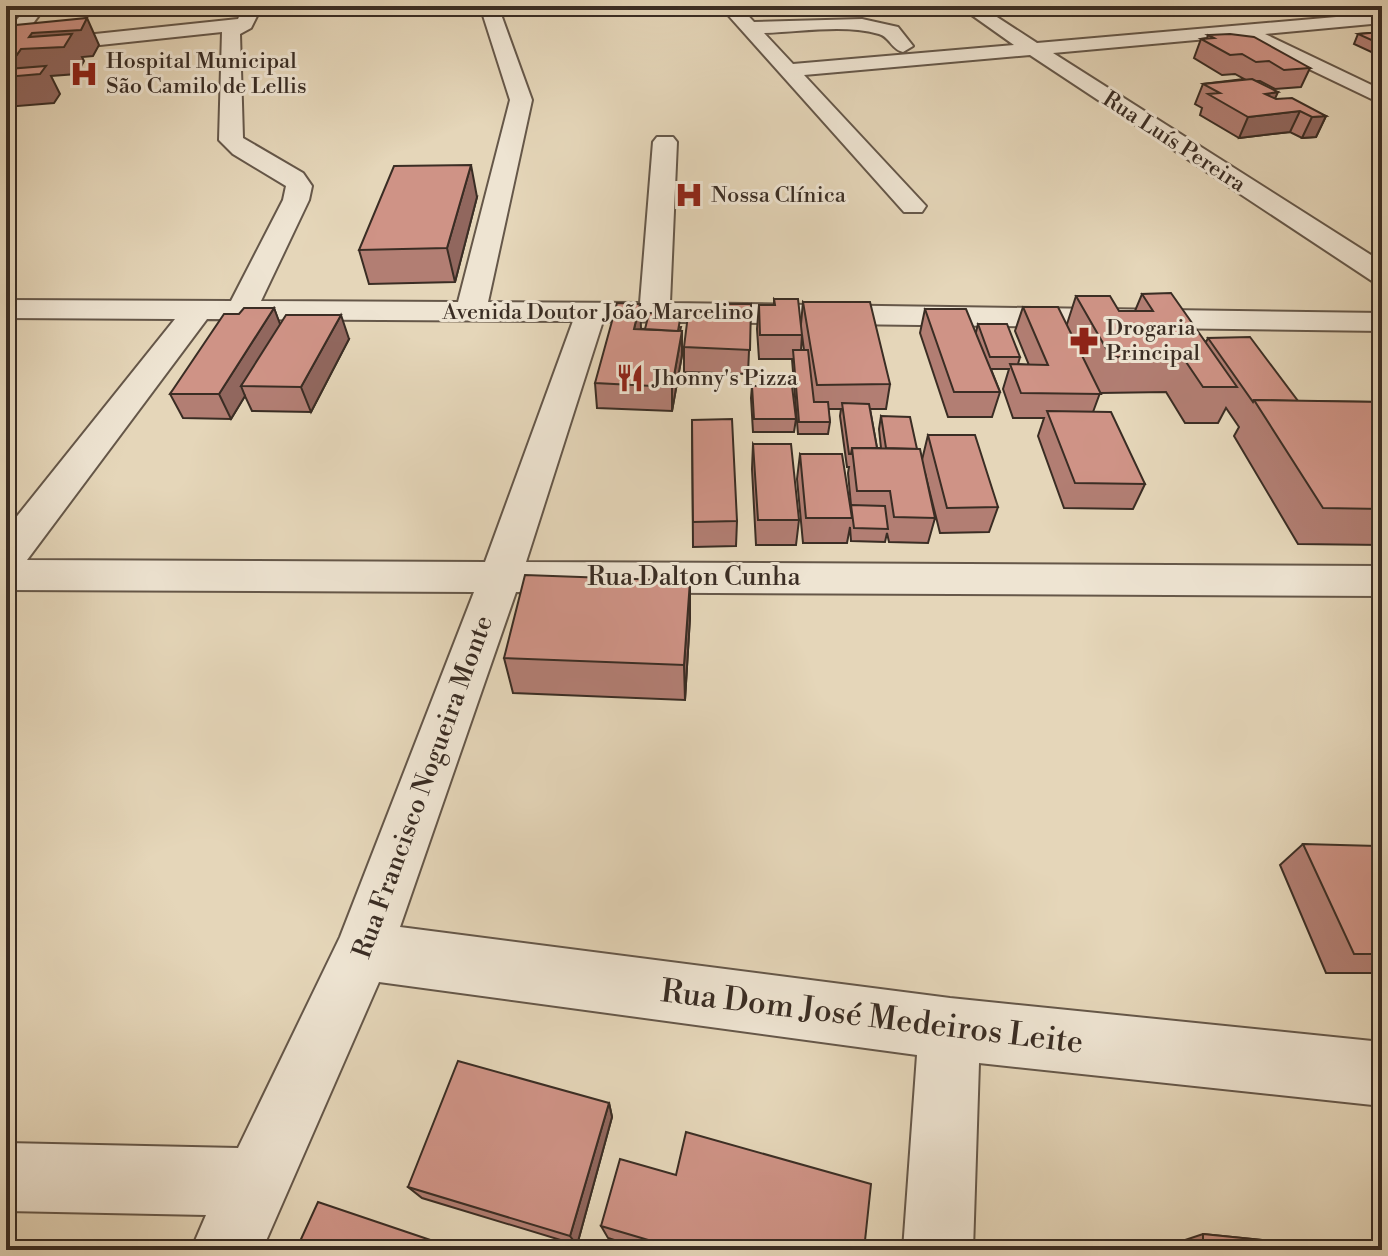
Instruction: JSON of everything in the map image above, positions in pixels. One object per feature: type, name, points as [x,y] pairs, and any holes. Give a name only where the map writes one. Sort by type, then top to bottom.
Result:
[{"type":"street","points":[[6,47],[37,6]]},
{"type":"street","points":[[471,312],[530,93],[489,6]]},
{"type":"street","points":[[729,6],[913,206]]},
{"type":"street","name":"Rua Luís Pereira","points":[[968,6],[1382,275]]},
{"type":"street","points":[[1205,12],[1382,98]]},
{"type":"street","points":[[1227,12],[1382,86]]},
{"type":"street","points":[[6,47],[249,15]]},
{"type":"street","points":[[242,310],[296,200],[299,186],[294,178],[241,149],[231,140],[231,32],[249,15]]},
{"type":"street","points":[[790,70],[1382,18]]},
{"type":"street","points":[[750,28],[862,24],[891,31],[903,46]]},
{"type":"street","points":[[654,312],[665,142]]},
{"type":"street","name":"Avenida Doutor João Marcelino","points":[[6,309],[654,312],[1370,322]]},
{"type":"street","points":[[6,558],[198,310]]},
{"type":"street","name":"Rua Francisco Nogueira Monte","points":[[226,1250],[363,951],[501,576],[591,312]]},
{"type":"street","points":[[1370,322],[1382,348]]},
{"type":"street","name":"Rua Dalton Cunha","points":[[6,575],[1382,581]]},
{"type":"street","name":"Rua Dom José Medeiros Leite","points":[[363,951],[950,1029],[1382,1074]]},
{"type":"street","points":[[938,1250],[950,1029]]},
{"type":"street","points":[[6,1177],[259,1182]]},
{"type":"building","points":[[87,18],[81,30],[32,33],[29,37],[72,34],[64,47],[21,49],[7,69],[46,66],[40,74],[6,77],[6,26]]},
{"type":"building","points":[[1382,32],[1378,43],[1358,34]]},
{"type":"building","points":[[1208,35],[1254,37],[1310,68],[1284,70],[1269,61],[1256,62],[1242,54],[1230,55],[1201,39],[1214,38]]},
{"type":"building","points":[[1252,79],[1278,92],[1265,94],[1276,99],[1292,98],[1326,116],[1312,117],[1300,111],[1248,117],[1208,94],[1220,93],[1203,84]]},
{"type":"building","points":[[471,165],[447,248],[359,250],[394,166]]},
{"type":"building","points":[[1171,293],[1237,387],[1203,387],[1182,356],[1111,357],[1076,296],[1110,296],[1119,311],[1153,311],[1142,294]]},
{"type":"building","points":[[774,299],[798,299],[802,335],[760,335],[759,305],[775,305]]},
{"type":"building","points":[[803,302],[870,302],[890,384],[817,385]]},
{"type":"building","points":[[617,303],[640,304],[634,329],[682,331],[672,387],[595,383]]},
{"type":"building","points":[[725,304],[751,304],[750,350],[684,347],[688,315],[724,316]]},
{"type":"building","points":[[1023,307],[1058,307],[1101,394],[1021,393],[1010,364],[1048,365]]},
{"type":"building","points":[[244,308],[274,308],[219,394],[170,394],[224,314],[239,314]]},
{"type":"building","points":[[925,309],[966,309],[1000,392],[954,392]]},
{"type":"building","points":[[649,313],[681,314],[678,331],[645,329]]},
{"type":"building","points":[[286,315],[341,315],[301,387],[241,386]]},
{"type":"building","points":[[978,324],[1007,324],[1020,357],[990,357]]},
{"type":"building","points":[[1250,337],[1298,401],[1253,402],[1208,338]]},
{"type":"building","points":[[793,350],[808,350],[814,402],[828,402],[830,422],[799,422]]},
{"type":"building","points":[[752,386],[792,386],[796,419],[754,419]]},
{"type":"building","points":[[1254,400],[1382,402],[1382,509],[1323,508]]},
{"type":"building","points":[[842,403],[869,404],[877,448],[852,448],[849,454]]},
{"type":"building","points":[[1047,411],[1111,412],[1145,484],[1075,483]]},
{"type":"building","points":[[881,416],[910,417],[917,449],[886,448]]},
{"type":"building","points":[[732,419],[737,521],[693,522],[692,420]]},
{"type":"building","points":[[928,435],[975,435],[998,507],[947,508]]},
{"type":"building","points":[[753,444],[791,444],[799,520],[758,520]]},
{"type":"building","points":[[852,448],[920,449],[935,518],[894,517],[890,491],[857,491]]},
{"type":"building","points":[[800,454],[842,454],[852,518],[806,518]]},
{"type":"building","points":[[851,505],[885,506],[888,529],[854,528]]},
{"type":"building","points":[[525,575],[690,581],[684,665],[504,658]]},
{"type":"building","points":[[1303,844],[1377,846],[1382,856],[1382,954],[1354,954]]},
{"type":"building","points":[[458,1061],[609,1103],[570,1236],[408,1187]]},
{"type":"building","points":[[686,1132],[871,1184],[864,1250],[682,1250],[601,1226],[620,1159],[676,1175]]},
{"type":"building","points":[[318,1202],[460,1250],[296,1250]]},
{"type":"building","points":[[1203,1234],[1361,1250],[1203,1250]]},
{"type":"place","name":"Hospital Municipal São Camilo de Lellis","points":[[84,74]]},
{"type":"place","name":"Nossa Clínica","points":[[689,195]]},
{"type":"place","name":"Drogaria Principal","points":[[1084,341]]},
{"type":"place","name":"Jhonny's Pizza","points":[[630,378]]}]
